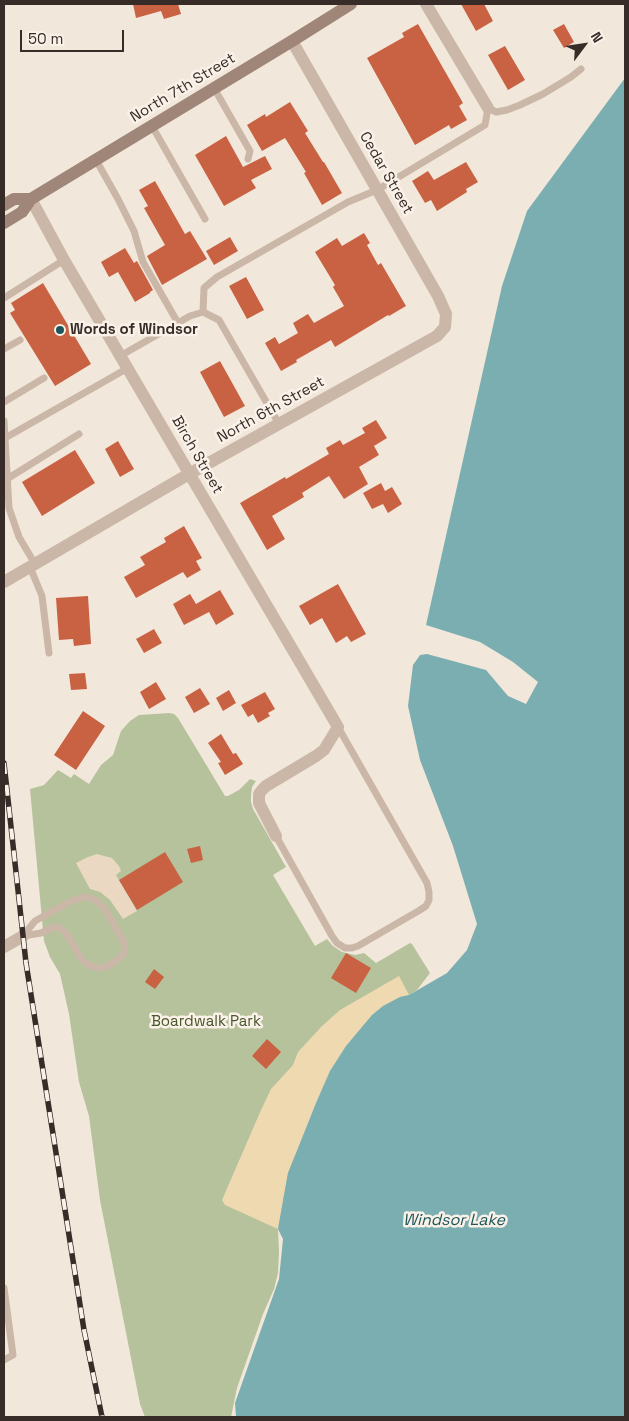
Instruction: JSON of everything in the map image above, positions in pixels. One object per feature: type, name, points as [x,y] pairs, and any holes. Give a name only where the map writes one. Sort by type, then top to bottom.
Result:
[{"type":"main road","name":"North 7th Street","points":[[4,223],[22,212],[31,199],[351,4]]},
{"type":"main road","name":"North 7th Street","points":[[4,205],[14,199],[31,199]]},
{"type":"street","points":[[426,4],[488,108]]},
{"type":"street","name":"Cedar Street","points":[[292,41],[438,296],[446,314],[445,323]]},
{"type":"street","name":"Birch Street","points":[[31,199],[64,260],[338,727]]},
{"type":"street","name":"North 6th Street","points":[[4,582],[190,474],[437,336],[445,327],[445,323]]},
{"type":"street","points":[[276,836],[259,803],[260,794],[266,786],[324,750],[338,727]]},
{"type":"street","points":[[4,947],[23,936]]},
{"type":"lane","points":[[204,312],[204,288],[217,277],[348,202],[377,190],[485,125],[488,108],[496,112],[520,105],[543,94],[581,69]]},
{"type":"lane","points":[[214,88],[250,151],[248,159]]},
{"type":"lane","points":[[152,126],[205,218]]},
{"type":"lane","points":[[96,160],[134,230],[143,262],[178,323]]},
{"type":"lane","points":[[4,298],[64,260]]},
{"type":"lane","points":[[120,356],[190,316],[204,312],[219,320],[279,424]]},
{"type":"lane","points":[[4,349],[20,340]]},
{"type":"lane","points":[[5,438],[128,368]]},
{"type":"lane","points":[[4,402],[44,378]]},
{"type":"lane","points":[[4,421],[9,508],[19,537],[32,565],[42,596],[49,653]]},
{"type":"lane","points":[[7,479],[79,434]]},
{"type":"lane","points":[[276,836],[332,936],[345,948],[358,946],[426,906],[429,900],[427,883],[338,727]]},
{"type":"lane","points":[[82,897],[97,901],[105,909],[125,947],[124,953],[116,961],[106,967],[97,968],[82,960],[61,928],[54,927],[41,933],[23,936],[35,921],[70,901],[82,897]]},
{"type":"lane","points":[[4,1288],[13,1354],[4,1360]]},
{"type":"green space","name":"Boardwalk Park","points":[[174,714],[178,718],[225,796],[239,790],[250,779],[256,781],[252,787],[251,795],[253,809],[286,867],[273,875],[315,946],[327,939],[342,952],[355,955],[364,953],[376,963],[410,943],[430,973],[417,990],[383,1006],[371,1015],[346,1046],[330,1071],[297,1148],[278,1229],[278,1273],[274,1289],[263,1314],[237,1388],[231,1417],[145,1417],[140,1404],[100,1200],[89,1116],[79,1082],[69,1014],[60,974],[50,957],[44,941],[30,789],[44,785],[58,770],[71,778],[74,774],[89,784],[101,765],[113,755],[121,731],[130,721],[139,715]]},
{"type":"sand","points":[[399,976],[409,995],[400,997],[383,1006],[346,1046],[330,1071],[288,1173],[278,1229],[225,1205],[222,1200],[271,1089],[293,1065],[298,1052],[340,1010]]},
{"type":"shaded area","points":[[97,854],[112,858],[119,866],[121,871],[116,875],[137,911],[123,919],[110,900],[100,892],[90,889],[76,863]]},
{"type":"water","name":"Windsor Lake","points":[[625,78],[625,1417],[236,1417],[235,1403],[279,1279],[283,1239],[278,1229],[288,1173],[330,1071],[346,1046],[372,1015],[383,1006],[400,997],[409,995],[447,973],[467,950],[477,924],[453,846],[420,760],[408,706],[413,665],[420,655],[427,654],[486,670],[508,696],[526,704],[538,682],[513,662],[480,642],[426,625],[502,286],[527,211]]},
{"type":"building","points":[[133,4],[178,4],[181,14],[164,19],[161,11],[136,18]]},
{"type":"building","points":[[461,4],[484,4],[493,21],[476,31]]},
{"type":"building","points":[[418,24],[463,103],[459,106],[467,120],[451,129],[449,125],[415,145],[367,58],[404,37],[402,33]]},
{"type":"building","points":[[564,24],[574,42],[564,48],[553,30]]},
{"type":"building","points":[[505,46],[525,80],[508,90],[488,55]]},
{"type":"building","points":[[290,102],[308,131],[305,133],[342,193],[322,205],[304,173],[306,172],[285,138],[262,151],[247,125],[265,114],[266,117]]},
{"type":"building","points":[[226,136],[243,167],[265,156],[272,169],[251,180],[256,188],[224,206],[195,155]]},
{"type":"building","points":[[466,162],[478,182],[466,189],[467,192],[437,211],[431,200],[425,203],[412,181],[428,171],[434,180]]},
{"type":"building","points":[[155,181],[185,234],[190,231],[207,259],[162,285],[147,256],[165,245],[144,208],[148,206],[139,190]]},
{"type":"building","points":[[364,233],[370,243],[367,245],[378,265],[381,263],[406,306],[335,347],[331,340],[281,371],[265,343],[275,337],[279,344],[298,333],[293,323],[308,314],[314,323],[344,306],[333,287],[335,285],[315,252],[337,238],[342,246]]},
{"type":"building","points":[[230,237],[238,251],[214,265],[206,251]]},
{"type":"building","points":[[125,248],[134,263],[137,261],[153,290],[135,302],[118,272],[109,277],[101,262]]},
{"type":"building","points":[[246,277],[264,310],[247,319],[229,286]]},
{"type":"building","points":[[43,283],[91,364],[55,386],[10,313],[15,310],[11,303]]},
{"type":"building","points":[[220,361],[245,406],[224,417],[200,372]]},
{"type":"building","points":[[376,420],[387,438],[374,446],[379,455],[359,467],[368,484],[344,499],[329,476],[302,493],[304,497],[272,516],[285,539],[267,550],[240,503],[329,454],[326,448],[340,440],[343,445],[365,433],[362,428]]},
{"type":"building","points":[[118,441],[134,469],[120,477],[105,449]]},
{"type":"building","points":[[75,450],[95,483],[42,516],[22,482]]},
{"type":"building","points":[[381,483],[385,491],[392,487],[402,504],[388,513],[383,504],[372,509],[363,493]]},
{"type":"building","points":[[184,526],[202,558],[196,561],[201,570],[187,578],[183,572],[136,598],[124,577],[145,565],[140,557],[166,542],[164,538]]},
{"type":"building","points":[[338,584],[366,634],[351,642],[347,636],[336,643],[322,618],[310,625],[299,606]]},
{"type":"building","points":[[220,590],[234,614],[216,625],[209,612],[184,625],[173,604],[190,594],[196,604]]},
{"type":"building","points":[[88,596],[91,644],[74,646],[73,639],[59,640],[56,598]]},
{"type":"building","points":[[154,629],[162,643],[144,653],[136,639]]},
{"type":"building","points":[[85,673],[87,689],[71,690],[69,674]]},
{"type":"building","points":[[156,682],[166,699],[149,709],[140,692]]},
{"type":"building","points":[[200,688],[210,704],[194,713],[185,697]]},
{"type":"building","points":[[229,690],[236,703],[223,711],[216,698]]},
{"type":"building","points":[[265,692],[275,709],[268,713],[270,716],[258,723],[253,714],[248,717],[241,705]]},
{"type":"building","points":[[83,711],[105,726],[76,770],[54,755]]},
{"type":"building","points":[[221,734],[233,754],[236,753],[243,764],[225,775],[218,763],[221,762],[208,743]]},
{"type":"building","points":[[200,846],[203,860],[191,863],[187,849]]},
{"type":"building","points":[[165,852],[183,882],[137,910],[119,880]]},
{"type":"building","points":[[346,953],[371,968],[356,993],[331,978]]},
{"type":"building","points":[[154,969],[164,977],[155,989],[145,982]]},
{"type":"building","points":[[267,1039],[281,1052],[266,1069],[252,1056]]},
{"type":"railway","points":[[4,763],[26,963],[84,1330],[102,1417]]},
{"type":"place","name":"Words of Windsor","points":[[60,330]]}]
